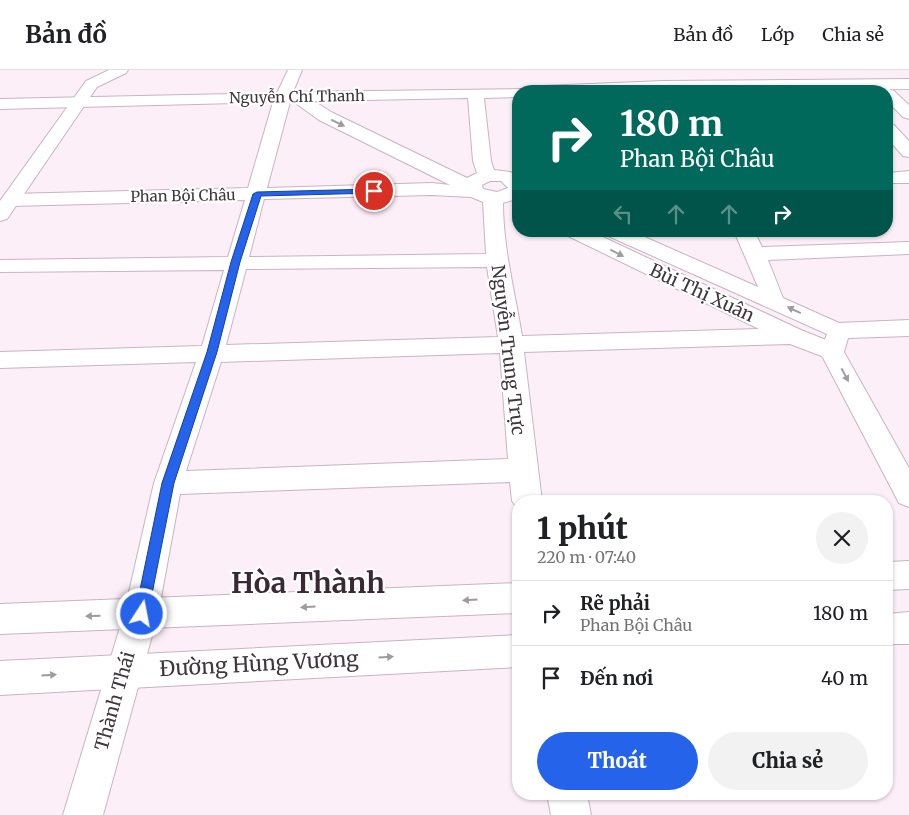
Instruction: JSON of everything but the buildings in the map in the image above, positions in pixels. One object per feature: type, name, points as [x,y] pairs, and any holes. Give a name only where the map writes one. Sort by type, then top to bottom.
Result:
[{"type":"street","points":[[6,208],[90,84],[121,70]]},
{"type":"street","name":"Thành Thái","points":[[84,815],[123,670],[142,614],[168,483],[212,352],[236,262],[290,97],[295,70]]},
{"type":"street","points":[[660,70],[663,85]]},
{"type":"street","points":[[747,85],[851,80],[867,85]]},
{"type":"street","points":[[893,88],[909,84]]},
{"type":"street","name":"Nguyễn Chí Thanh","points":[[0,104],[512,92]]},
{"type":"street","name":"Nguyễn Trung Trực","points":[[476,94],[482,161],[500,189],[492,220],[496,260],[511,344],[526,495]]},
{"type":"street","points":[[290,97],[325,116],[500,189]]},
{"type":"street","points":[[318,97],[500,189]]},
{"type":"street","points":[[893,99],[909,114]]},
{"type":"street","points":[[893,134],[909,152]]},
{"type":"street","points":[[893,178],[909,178]]},
{"type":"street","name":"Phan Bội Châu","points":[[6,208],[257,194],[500,189]]},
{"type":"street","name":"Bùi Thị Xuân","points":[[586,237],[793,336],[836,342]]},
{"type":"street","name":"Bùi Thị Xuân","points":[[627,237],[773,300],[836,342]]},
{"type":"street","points":[[747,237],[768,284],[773,300]]},
{"type":"street","points":[[755,254],[909,248]]},
{"type":"street","points":[[0,266],[496,260]]},
{"type":"street","points":[[909,328],[836,342],[909,494]]},
{"type":"street","points":[[0,360],[212,352],[793,336]]},
{"type":"street","points":[[168,483],[523,470]]},
{"type":"street","points":[[893,576],[909,575]]},
{"type":"street","points":[[0,620],[512,598]]},
{"type":"street","points":[[893,629],[909,628]]},
{"type":"street","name":"Đường Hùng Vương","points":[[0,678],[512,650]]},
{"type":"street","points":[[568,800],[571,815]]},
{"type":"district","name":"Hòa Thành","points":[[308,583]]},
{"type":"route","points":[[142,614],[168,483],[212,352],[236,262],[257,194],[374,191]]}]
